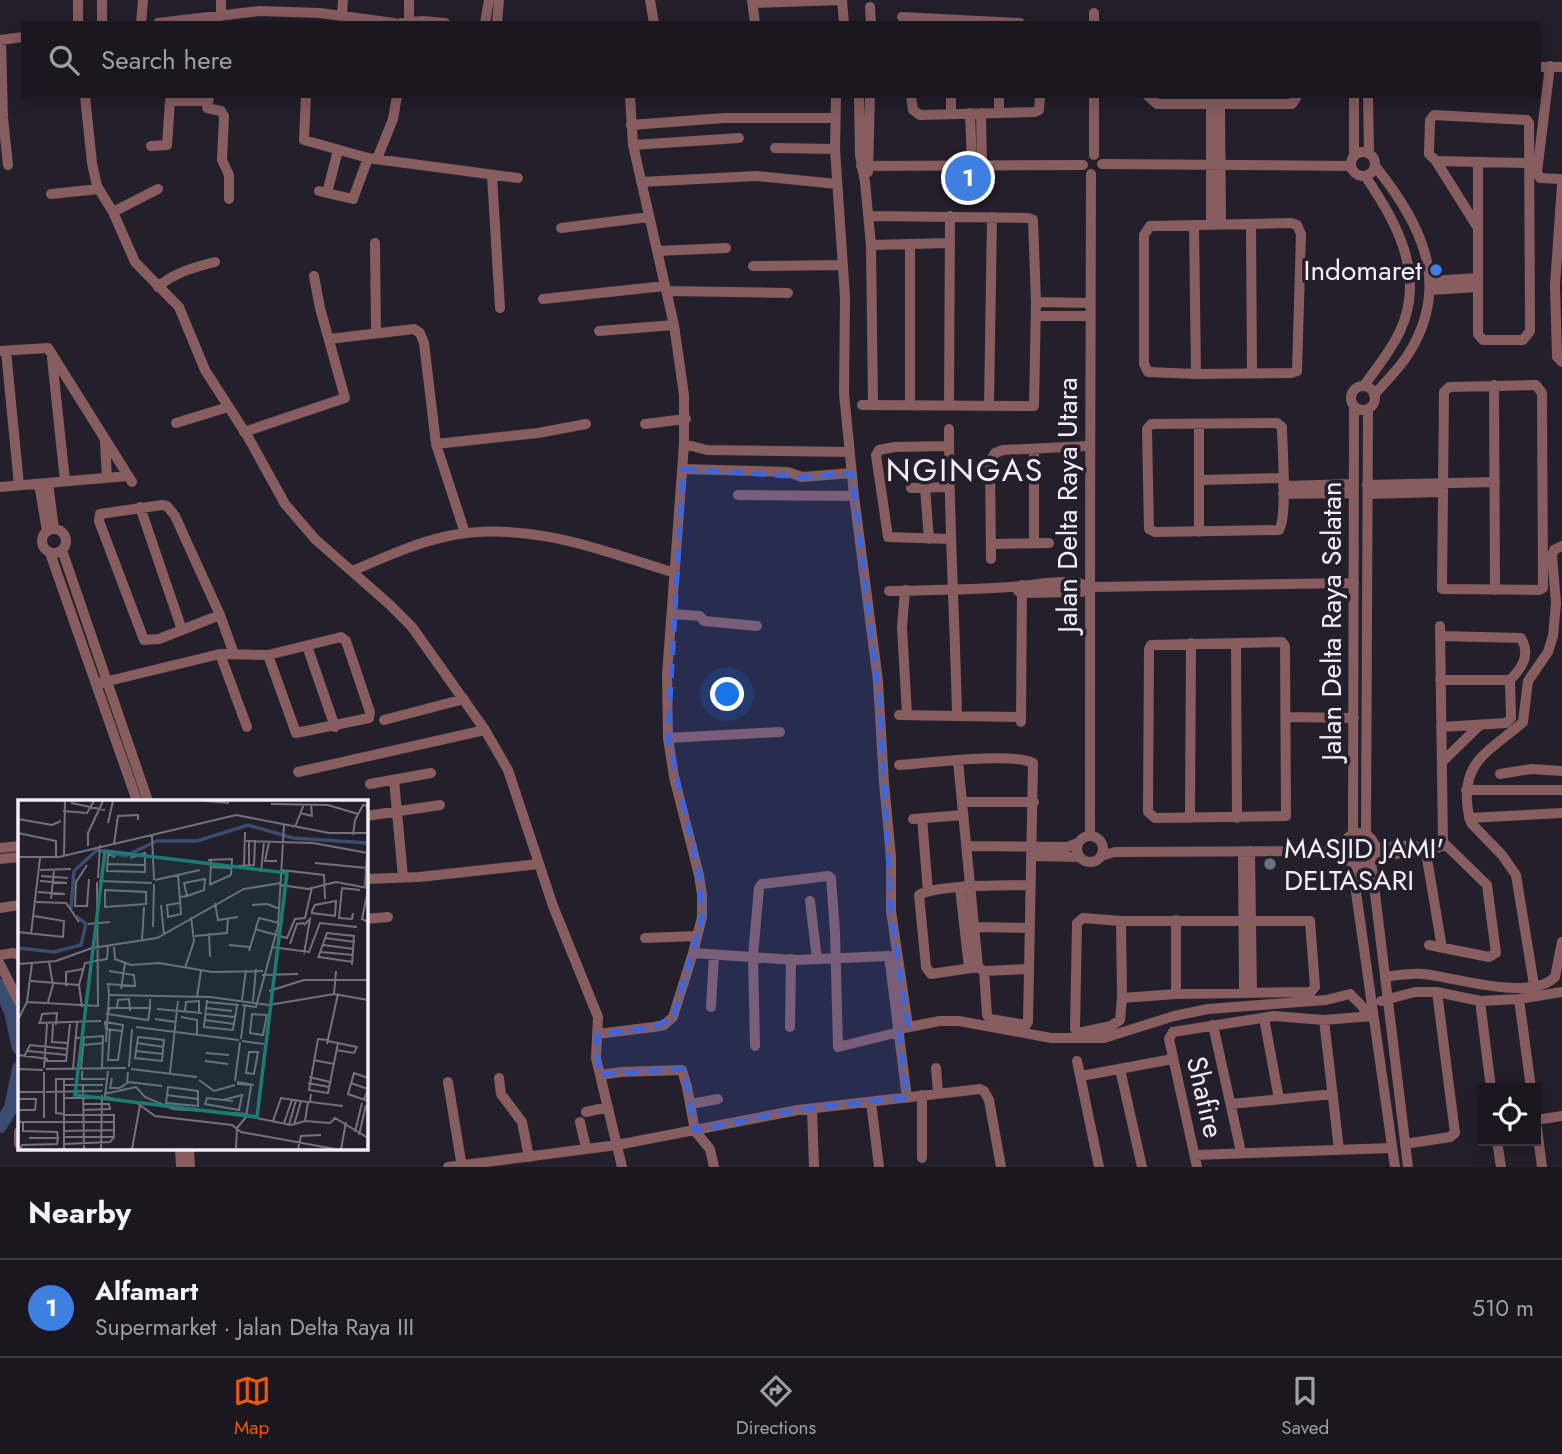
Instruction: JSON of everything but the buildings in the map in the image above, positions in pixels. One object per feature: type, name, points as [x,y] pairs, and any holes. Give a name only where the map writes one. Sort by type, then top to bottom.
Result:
[{"type":"street","points":[[78,0],[78,21]]},
{"type":"street","points":[[102,0],[102,21]]},
{"type":"street","points":[[141,21],[143,0]]},
{"type":"street","points":[[221,0],[226,18]]},
{"type":"street","points":[[342,15],[343,0]]},
{"type":"street","points":[[409,0],[409,21]]},
{"type":"street","points":[[485,21],[489,0]]},
{"type":"street","points":[[496,21],[499,0]]},
{"type":"street","points":[[650,0],[654,21]]},
{"type":"street","points":[[755,21],[752,2],[842,0],[844,21]]},
{"type":"street","points":[[185,21],[226,18],[260,5],[319,18],[342,15],[381,21]]},
{"type":"street","points":[[870,7],[871,21]]},
{"type":"street","points":[[909,19],[953,21]]},
{"type":"street","points":[[7,165],[0,40],[21,37]]},
{"type":"street","points":[[1562,67],[1545,66],[1537,172],[1540,178],[1559,179],[1562,184],[1555,285],[1557,357],[1562,362]]},
{"type":"street","points":[[85,98],[92,163],[99,189],[113,212],[135,262],[161,284],[179,307],[205,370],[292,513],[315,539],[412,627],[485,730],[513,782],[539,864],[593,1000],[598,1022],[596,1050],[600,1075],[622,1167]]},
{"type":"street","points":[[151,146],[167,145],[170,101],[209,98],[208,109],[221,111],[224,116],[222,160],[229,175],[229,199]]},
{"type":"street","points":[[306,98],[304,140],[372,158],[518,178]]},
{"type":"street","points":[[338,150],[323,192],[351,200],[393,119],[397,98]]},
{"type":"street","points":[[597,1034],[654,1027],[670,1021],[676,1012],[702,917],[701,887],[674,777],[668,738],[667,675],[686,419],[674,325],[633,145],[631,98]]},
{"type":"street","points":[[836,98],[836,184],[843,265],[843,370],[854,496],[878,681],[891,857],[891,911],[907,1098]]},
{"type":"street","points":[[859,98],[865,166]]},
{"type":"street","points":[[869,216],[1033,220],[1036,302],[1034,406],[867,405],[871,245],[865,166],[870,98]]},
{"type":"street","points":[[911,98],[912,108],[917,114],[1036,111],[1040,107],[1040,98]]},
{"type":"street","points":[[951,98],[951,114]]},
{"type":"street","points":[[999,98],[999,113]]},
{"type":"street","points":[[1094,98],[1094,155]]},
{"type":"street","points":[[1150,98],[1157,104],[1216,105],[1292,104],[1296,98]]},
{"type":"street","points":[[1354,98],[1352,160],[1357,175],[1371,173],[1375,166]]},
{"type":"street","points":[[1368,98],[1368,153]]},
{"type":"street","points":[[1216,105],[1216,225]]},
{"type":"street","points":[[976,113],[977,165]]},
{"type":"street","points":[[1478,162],[1478,228],[1478,334],[1481,339],[1523,340],[1530,331],[1529,125],[1527,120],[1434,115],[1430,120],[1429,152],[1478,228]]},
{"type":"street","points":[[631,124],[724,118],[835,118]]},
{"type":"street","points":[[633,145],[740,138]]},
{"type":"street","points":[[775,148],[835,149]]},
{"type":"street","points":[[1102,164],[1216,165],[1352,160],[1361,152],[1368,153],[1416,228],[1427,258],[1430,285],[1420,331],[1408,355],[1374,395]]},
{"type":"street","points":[[865,166],[977,165],[1100,171],[1100,158],[1094,155]]},
{"type":"street","points":[[1087,169],[1085,159],[1094,155]]},
{"type":"street","points":[[1436,161],[1528,163]]},
{"type":"street","name":"Jalan Delta Raya Utara","points":[[1087,169],[1090,303],[1090,836]]},
{"type":"street","points":[[492,176],[500,307]]},
{"type":"street","points":[[641,182],[756,176],[836,184]]},
{"type":"street","points":[[1364,176],[1395,224],[1406,252],[1410,277],[1410,296],[1401,329],[1364,386]]},
{"type":"street","points":[[51,194],[99,189]]},
{"type":"street","points":[[113,212],[158,189]]},
{"type":"street","points":[[949,405],[950,216]]},
{"type":"street","points":[[561,228],[649,217]]},
{"type":"street","points":[[989,405],[992,217]]},
{"type":"street","points":[[1251,224],[1252,373]]},
{"type":"street","points":[[1194,225],[1196,374]]},
{"type":"street","points":[[1216,225],[1297,225],[1301,234],[1297,371],[1196,374],[1148,372],[1144,364],[1144,231],[1150,226],[1216,225]]},
{"type":"street","points":[[375,243],[376,333]]},
{"type":"street","points":[[871,245],[949,243]]},
{"type":"street","points":[[910,244],[910,405]]},
{"type":"street","points":[[657,251],[726,248]]},
{"type":"street","points":[[161,284],[192,268],[215,262]]},
{"type":"street","points":[[753,265],[843,265]]},
{"type":"street","points":[[244,432],[345,398],[314,276]]},
{"type":"street","points":[[1430,285],[1478,283]]},
{"type":"street","points":[[543,299],[666,288],[788,293]]},
{"type":"street","points":[[1036,302],[1090,303]]},
{"type":"street","points":[[1036,316],[1090,316]]},
{"type":"street","points":[[599,331],[674,325]]},
{"type":"street","points":[[329,339],[414,330],[422,335],[436,444],[465,533]]},
{"type":"street","points":[[0,487],[107,478],[130,479],[49,349],[44,347],[3,351],[19,485]]},
{"type":"street","points":[[52,355],[65,481]]},
{"type":"street","points":[[1536,384],[1542,393],[1544,585],[1539,590],[1442,589],[1444,392],[1450,387],[1494,385],[1536,384]]},
{"type":"street","points":[[1494,385],[1495,590]]},
{"type":"street","points":[[1364,386],[1371,389],[1374,395],[1373,405],[1368,410],[1361,411],[1354,408],[1350,395],[1357,387],[1364,386]]},
{"type":"street","points":[[176,424],[228,407]]},
{"type":"street","name":"Jalan Delta Raya Selatan","points":[[1353,834],[1354,408]]},
{"type":"street","name":"Jalan Delta Raya Selatan","points":[[1366,834],[1368,410]]},
{"type":"street","points":[[645,424],[686,419]]},
{"type":"street","points":[[1153,423],[1280,423],[1283,486],[1283,523],[1277,532],[1155,532],[1149,529],[1146,429],[1153,423]]},
{"type":"street","points":[[436,444],[530,434],[586,424]]},
{"type":"street","points":[[1199,424],[1199,532]]},
{"type":"street","points":[[949,429],[957,716]]},
{"type":"street","points":[[104,439],[107,478]]},
{"type":"street","points":[[684,444],[707,450],[850,453]]},
{"type":"street","points":[[949,446],[895,447],[882,449],[877,453],[887,536],[893,539],[950,540]]},
{"type":"street","points":[[991,559],[991,459],[995,453],[1003,450],[1088,446]]},
{"type":"street","points":[[1034,450],[1034,542]]},
{"type":"street","points":[[682,469],[788,472],[802,477],[852,473]]},
{"type":"street","points":[[1199,480],[1354,489]]},
{"type":"street","points":[[1367,489],[1495,482]]},
{"type":"street","points":[[44,483],[51,530]]},
{"type":"street","points":[[911,488],[950,486]]},
{"type":"street","points":[[925,488],[929,539]]},
{"type":"street","points":[[737,495],[854,496]]},
{"type":"street","points":[[220,615],[150,641],[142,639],[99,520],[100,515],[104,512],[162,505],[172,511],[220,615],[234,654]]},
{"type":"street","points":[[140,508],[182,630]]},
{"type":"street","points":[[137,800],[101,683],[62,550],[65,538],[61,532],[51,530],[42,537],[42,545],[50,553],[101,683],[148,800]]},
{"type":"street","points":[[352,571],[431,541],[465,533],[545,534],[675,573]]},
{"type":"street","points":[[991,544],[1049,542]]},
{"type":"street","points":[[1534,985],[1516,875],[1469,818],[1466,790],[1473,768],[1487,750],[1522,722],[1528,681],[1551,645],[1556,603],[1552,556],[1554,550],[1562,546]]},
{"type":"street","points":[[50,553],[62,550]]},
{"type":"street","points":[[1019,589],[1021,720],[903,715],[902,627],[897,591],[1019,589],[1082,583],[1091,587],[1354,583]]},
{"type":"street","points":[[672,614],[700,616],[706,621],[757,626]]},
{"type":"street","points":[[1408,1167],[1385,977],[1374,855],[1373,839],[1366,834],[1353,834],[1344,843],[1346,859],[1361,866],[1374,855],[1428,847],[1449,846],[1487,885],[1496,953],[1489,957],[1436,947],[1428,847],[1442,762],[1441,727],[1440,680],[1440,631],[1521,638],[1524,645],[1524,665],[1510,680],[1510,720],[1506,723],[1441,727]]},
{"type":"street","points":[[101,683],[220,654],[268,655],[341,637],[346,641],[370,715],[365,720],[296,733],[268,655]]},
{"type":"street","points":[[1282,642],[1285,646],[1286,814],[1284,818],[1154,818],[1148,812],[1149,649],[1154,644],[1236,643],[1282,642]]},
{"type":"street","points":[[1190,818],[1191,643]]},
{"type":"street","points":[[1236,643],[1237,818]]},
{"type":"street","points":[[307,646],[335,727]]},
{"type":"street","points":[[220,654],[247,727]]},
{"type":"street","points":[[1440,680],[1510,680]]},
{"type":"street","points":[[384,720],[464,699]]},
{"type":"street","points":[[1286,717],[1354,718]]},
{"type":"street","points":[[1442,762],[1480,725]]},
{"type":"street","points":[[298,772],[485,730]]},
{"type":"street","points":[[668,738],[780,732]]},
{"type":"street","points":[[899,765],[958,761],[1004,759],[1032,762],[1034,766],[1028,1022],[1023,1025],[988,1017],[977,969],[965,887],[967,846],[958,761]]},
{"type":"street","points":[[1500,774],[1531,769],[1562,771]]},
{"type":"street","points":[[370,784],[431,773]]},
{"type":"street","points":[[394,780],[403,877]]},
{"type":"street","points":[[1466,790],[1562,790]]},
{"type":"street","points":[[962,802],[1034,802]]},
{"type":"street","points":[[368,816],[440,805]]},
{"type":"street","points":[[1469,818],[1562,813]]},
{"type":"street","points":[[928,891],[918,818],[963,814]]},
{"type":"street","points":[[1032,852],[1067,847],[1090,836],[1099,839],[1102,851]]},
{"type":"street","points":[[1078,843],[1077,853],[1080,857]]},
{"type":"street","points":[[0,848],[18,846]]},
{"type":"street","points":[[967,846],[1080,857],[1091,862],[1102,851],[1343,851]]},
{"type":"street","points":[[1247,851],[1248,993]]},
{"type":"street","points":[[0,859],[18,857]]},
{"type":"street","points":[[368,878],[539,864]]},
{"type":"street","points":[[1352,864],[1372,1002],[1370,1016],[1381,1067],[1395,1167]]},
{"type":"street","points":[[755,1046],[753,956],[756,896],[760,886],[830,877],[836,958],[838,1047],[940,1021],[959,1021],[1051,1038],[1104,1038],[1174,1016],[1208,1009],[1326,1000],[1350,995],[1370,1016]]},
{"type":"street","points":[[1028,969],[977,969],[931,974],[927,970],[918,898],[920,893],[928,891],[1031,885]]},
{"type":"street","points":[[965,887],[974,926],[977,969]]},
{"type":"street","points":[[810,901],[817,959]]},
{"type":"street","points":[[0,908],[18,905]]},
{"type":"street","points":[[368,919],[388,917]]},
{"type":"street","points":[[1121,921],[1122,998],[1118,1023],[1082,1034],[1076,1032],[1078,920],[1083,918],[1121,921],[1310,921],[1315,987],[1311,992],[1177,994],[1122,998]]},
{"type":"street","points":[[1176,920],[1177,994]]},
{"type":"street","points":[[974,926],[1029,928]]},
{"type":"street","points":[[645,938],[697,936]]},
{"type":"street","points":[[1385,977],[1425,975],[1494,987],[1534,985],[1555,977],[1562,942]]},
{"type":"street","points":[[693,953],[791,959],[889,956],[901,1032]]},
{"type":"street","points":[[0,955],[18,955]]},
{"type":"street","points":[[711,1007],[714,955]]},
{"type":"street","points":[[790,1027],[791,959]]},
{"type":"street","points":[[0,964],[18,1000]]},
{"type":"street","points":[[1372,1002],[1415,992],[1437,992],[1480,1000],[1562,994]]},
{"type":"street","points":[[1405,1144],[1450,1137],[1455,1133],[1437,992]]},
{"type":"street","points":[[1519,999],[1530,1083]]},
{"type":"street","points":[[1480,1000],[1490,1083]]},
{"type":"street","points":[[1241,1152],[1213,1025],[1279,1016],[1324,1020],[1370,1016]]},
{"type":"street","points":[[1264,1018],[1279,1099]]},
{"type":"street","points":[[1324,1020],[1339,1150]]},
{"type":"street","name":"Shafire","points":[[1197,1167],[1169,1037],[1172,1032],[1213,1025]]},
{"type":"street","points":[[1081,1076],[1173,1059]]},
{"type":"street","points":[[1077,1061],[1099,1167]]},
{"type":"street","points":[[1381,1067],[1396,1064]]},
{"type":"street","points":[[936,1068],[938,1093]]},
{"type":"street","points":[[1120,1069],[1142,1167]]},
{"type":"street","points":[[600,1075],[682,1070],[695,1131],[710,1149],[714,1167]]},
{"type":"street","points":[[499,1078],[501,1093],[522,1122],[529,1157]]},
{"type":"street","points":[[448,1082],[462,1166]]},
{"type":"street","points":[[448,1167],[617,1145],[812,1109],[980,1089],[989,1100],[1001,1167]]},
{"type":"street","points":[[1231,1104],[1333,1094]]},
{"type":"street","points":[[922,1095],[922,1158]]},
{"type":"street","points":[[691,1104],[718,1099]]},
{"type":"street","points":[[871,1102],[879,1167]]},
{"type":"street","points":[[586,1148],[583,1117],[608,1107]]},
{"type":"street","points":[[812,1109],[814,1167]]},
{"type":"street","points":[[1541,1120],[1562,1116]]},
{"type":"street","points":[[1498,1146],[1501,1167]]},
{"type":"street","points":[[1539,1146],[1542,1167]]},
{"type":"street","points":[[1195,1155],[1392,1148]]},
{"type":"highlighted area","points":[[683,469],[802,477],[852,473],[880,704],[891,911],[908,1026],[899,1029],[907,1098],[798,1110],[695,1131],[683,1069],[600,1075],[596,1050],[597,1034],[654,1027],[673,1017],[702,917],[699,875],[668,738]]},
{"type":"waterway","points":[[0,986],[11,1012],[18,1044]]},
{"type":"waterway","points":[[0,1126],[11,1108],[18,1073]]},
{"type":"place","name":"Alfamart","points":[[968,178]]},
{"type":"place","name":"Indomaret","points":[[1436,270]]},
{"type":"place","name":"MASJID JAMI' DELTASARI","points":[[1270,864]]},
{"type":"district","name":"NGINGAS","points":[[965,470]]}]
